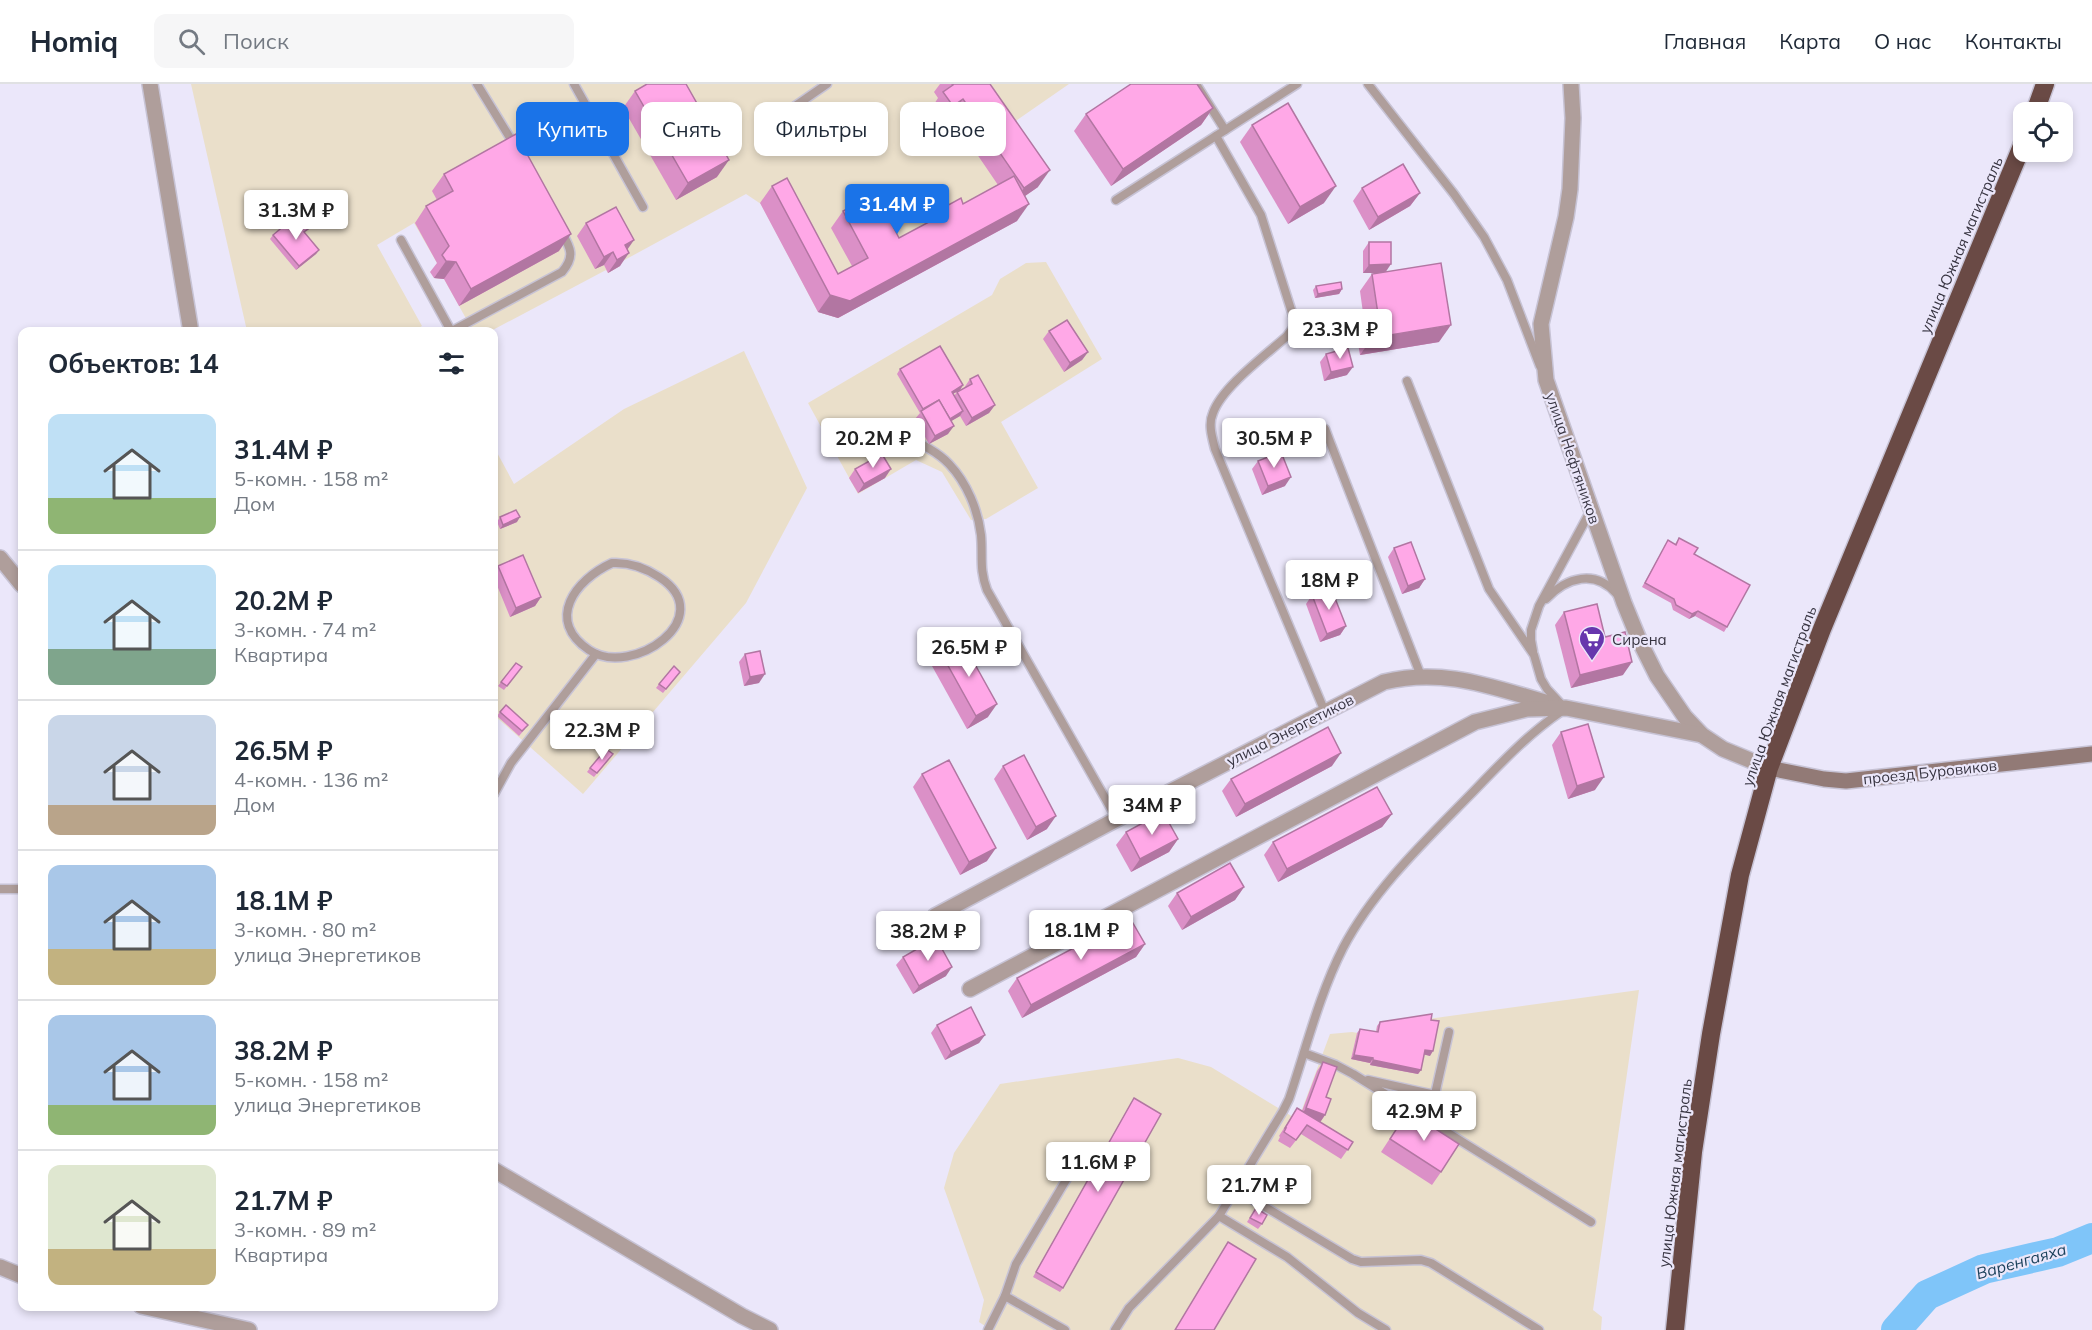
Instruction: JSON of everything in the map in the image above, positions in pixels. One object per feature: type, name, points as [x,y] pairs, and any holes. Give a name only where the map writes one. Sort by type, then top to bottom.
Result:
[{"type":"highway","points":[[2039,102],[2045,84]]},
{"type":"highway","name":"улица Южная магистраль","points":[[1675,1330],[1694,1152],[1711,1034],[1740,875],[1769,768],[1822,629],[2015,162]]},
{"type":"street","points":[[150,84],[190,327]]},
{"type":"street","name":"улица Нефтяников","points":[[1571,84],[1573,117],[1570,189],[1566,217],[1541,324],[1546,380],[1624,603],[1657,676],[1685,717],[1702,735],[1723,749],[1769,768]]},
{"type":"street","points":[[0,558],[18,580]]},
{"type":"street","name":"улица Энергетиков","points":[[935,916],[1117,819],[1384,682],[1406,677],[1444,676],[1566,708]]},
{"type":"street","points":[[970,989],[1475,722],[1527,709],[1566,708],[1702,735]]},
{"type":"street","name":"проезд Буровиков","points":[[1769,768],[1824,780],[1846,781],[2092,754]]},
{"type":"street","points":[[498,1172],[742,1316],[770,1330]]},
{"type":"street","points":[[0,1267],[18,1274]]},
{"type":"street","points":[[164,1311],[249,1330]]},
{"type":"lane","points":[[477,84],[516,148]]},
{"type":"lane","points":[[574,84],[643,207]]},
{"type":"lane","points":[[801,102],[827,84]]},
{"type":"lane","points":[[1196,84],[1225,130]]},
{"type":"lane","points":[[1116,200],[1297,84]]},
{"type":"lane","points":[[1368,84],[1454,194],[1484,237],[1507,280],[1546,380]]},
{"type":"lane","points":[[1216,136],[1260,214],[1294,318],[1293,328],[1287,336],[1232,385],[1220,400],[1212,414],[1210,430],[1215,449],[1325,712]]},
{"type":"lane","points":[[458,327],[562,272],[571,258],[571,250],[557,223]]},
{"type":"lane","points":[[401,240],[448,327]]},
{"type":"lane","points":[[1407,381],[1489,589],[1534,655]]},
{"type":"lane","points":[[890,428],[938,456],[949,464],[960,477],[979,520],[981,574],[987,590],[1117,819]]},
{"type":"lane","points":[[1325,429],[1421,676]]},
{"type":"lane","points":[[1115,1330],[1129,1308],[1219,1216],[1286,1105],[1329,978],[1355,929],[1380,892],[1428,837],[1528,736],[1566,708],[1555,699],[1541,679],[1534,655],[1531,630],[1539,606],[1591,510]]},
{"type":"lane","points":[[624,562],[651,572],[674,590],[681,614],[665,639],[637,654],[614,656],[596,654],[579,641],[567,622],[569,601],[577,587],[586,579],[612,563],[624,562]]},
{"type":"lane","points":[[1539,606],[1556,590],[1569,582],[1584,578],[1607,583],[1624,603]]},
{"type":"lane","points":[[498,787],[511,763],[596,654]]},
{"type":"lane","points":[[0,889],[18,890]]},
{"type":"lane","points":[[1429,1121],[1449,1032]]},
{"type":"lane","points":[[1304,1053],[1344,1068],[1592,1222]]},
{"type":"lane","points":[[1361,1079],[1435,1095]]},
{"type":"lane","points":[[988,1330],[1005,1296],[1016,1264],[1075,1165]]},
{"type":"lane","points":[[1235,1189],[1352,1259],[1361,1262],[1421,1260],[1431,1263],[1539,1330]]},
{"type":"lane","points":[[1219,1216],[1287,1257],[1358,1313],[1386,1330]]},
{"type":"lane","points":[[1005,1296],[1065,1330]]},
{"type":"shaded area","points":[[191,84],[1069,84],[1006,128],[1006,102],[900,102],[900,156],[1003,156],[1009,207],[902,282],[838,318],[818,312],[761,204],[746,194],[619,263],[620,266],[608,273],[606,270],[498,327],[471,327],[444,279],[434,278],[437,263],[414,223],[377,245],[422,326],[246,327]]},
{"type":"shaded area","points":[[1046,262],[1102,359],[1001,422],[1038,488],[986,519],[971,520],[942,472],[916,460],[858,494],[808,403],[992,295],[1000,279],[1026,263]]},
{"type":"shaded area","points":[[744,351],[807,488],[746,603],[583,794],[498,719],[498,454],[514,484],[624,409]]},
{"type":"shaded area","points":[[1639,990],[1593,1310],[1602,1317],[1601,1330],[991,1330],[979,1322],[984,1300],[944,1188],[954,1153],[1000,1084],[1178,1058],[1211,1067],[1298,1120],[1330,1034],[1352,1032],[1375,1036],[1377,1026]]},
{"type":"building","points":[[647,84],[686,84],[696,102],[641,102],[635,91]]},
{"type":"building","points":[[990,84],[1003,102],[965,102],[963,99],[959,102],[950,102],[943,92],[953,85]]},
{"type":"building","points":[[1131,84],[1197,84],[1213,108],[1123,169],[1086,114]]},
{"type":"building","points":[[1288,103],[1336,186],[1300,207],[1252,125]]},
{"type":"building","points":[[1006,107],[1050,170],[1024,188],[1002,156],[1006,156]]},
{"type":"building","points":[[516,134],[516,156],[528,156],[571,234],[471,289],[456,262],[446,261],[442,255],[449,246],[426,206],[453,191],[444,174]]},
{"type":"building","points":[[672,156],[727,156],[729,160],[688,183]]},
{"type":"building","points":[[1403,164],[1420,193],[1378,217],[1362,188]]},
{"type":"building","points":[[1014,176],[1029,204],[850,301],[830,295],[772,186],[787,178],[838,274],[868,258],[843,211],[876,193],[899,238],[944,214],[941,209],[961,198],[963,204]]},
{"type":"building","points":[[616,207],[634,240],[625,245],[629,253],[617,260],[613,252],[604,257],[586,223]]},
{"type":"building","points":[[297,215],[308,229],[304,232],[319,250],[299,266],[273,235]]},
{"type":"building","points":[[1369,242],[1391,242],[1391,264],[1369,265]]},
{"type":"building","points":[[1441,263],[1451,325],[1372,338],[1368,315],[1378,314],[1372,274]]},
{"type":"building","points":[[1341,282],[1342,289],[1318,294],[1316,286]]},
{"type":"building","points":[[1067,320],[1088,352],[1070,363],[1049,331]]},
{"type":"building","points":[[940,346],[963,385],[952,392],[963,411],[950,419],[939,400],[923,409],[900,369]]},
{"type":"building","points":[[1348,348],[1353,367],[1331,372],[1326,354]]},
{"type":"building","points":[[978,375],[995,405],[972,418],[957,392],[972,384],[970,379]]},
{"type":"building","points":[[939,400],[954,426],[935,436],[921,411]]},
{"type":"building","points":[[1281,452],[1291,477],[1268,486],[1258,461]]},
{"type":"building","points":[[882,454],[891,469],[864,484],[855,469]]},
{"type":"building","points":[[516,510],[520,517],[503,525],[500,517]]},
{"type":"building","points":[[1679,538],[1698,548],[1694,554],[1750,585],[1727,627],[1698,611],[1692,614],[1676,605],[1674,599],[1645,583],[1668,540],[1676,545]]},
{"type":"building","points":[[1411,542],[1425,579],[1408,586],[1394,548]]},
{"type":"building","points":[[523,555],[541,597],[516,608],[498,566]]},
{"type":"building","points":[[1331,588],[1346,626],[1327,634],[1312,595]]},
{"type":"building","points":[[1597,604],[1605,637],[1625,632],[1632,662],[1580,675],[1564,612]]},
{"type":"building","points":[[962,641],[997,704],[976,716],[941,653]]},
{"type":"building","points":[[760,651],[765,674],[750,677],[745,654]]},
{"type":"building","points":[[516,663],[522,667],[507,686],[501,682]]},
{"type":"building","points":[[674,666],[680,672],[666,689],[659,684]]},
{"type":"building","points":[[506,705],[528,725],[522,731],[500,712]]},
{"type":"building","points":[[1588,724],[1604,777],[1577,786],[1561,732]]},
{"type":"building","points":[[1328,727],[1341,753],[1245,804],[1231,779]]},
{"type":"building","points":[[606,749],[613,754],[597,773],[590,768]]},
{"type":"building","points":[[1024,755],[1056,816],[1036,827],[1003,766]]},
{"type":"building","points":[[949,760],[996,848],[969,862],[922,774]]},
{"type":"building","points":[[1377,787],[1392,814],[1287,869],[1273,842]]},
{"type":"building","points":[[1163,812],[1178,839],[1140,859],[1126,832]]},
{"type":"building","points":[[1230,863],[1244,887],[1191,917],[1177,893]]},
{"type":"building","points":[[1130,918],[1145,944],[1031,1005],[1017,978]]},
{"type":"building","points":[[936,938],[952,967],[919,986],[903,957]]},
{"type":"building","points":[[971,1007],[985,1035],[951,1052],[937,1025]]},
{"type":"building","points":[[1432,1014],[1431,1020],[1439,1021],[1433,1051],[1425,1050],[1421,1070],[1354,1055],[1360,1029],[1378,1032],[1380,1022]]},
{"type":"building","points":[[1323,1062],[1337,1067],[1326,1097],[1331,1099],[1325,1115],[1306,1108]]},
{"type":"building","points":[[1134,1098],[1161,1114],[1063,1288],[1036,1272]]},
{"type":"building","points":[[1297,1108],[1353,1142],[1348,1150],[1307,1125],[1296,1140],[1284,1132]]},
{"type":"building","points":[[1408,1111],[1459,1144],[1441,1172],[1390,1139]]},
{"type":"building","points":[[1256,1208],[1267,1215],[1262,1224],[1250,1218]]},
{"type":"building","points":[[1228,1242],[1256,1259],[1214,1330],[1175,1330]]},
{"type":"waterway","name":"Варенгаяха","points":[[1896,1330],[1927,1295],[1984,1269],[2058,1252],[2092,1238]]},
{"type":"place","name":"Сирена","points":[[1592,662]]}]
